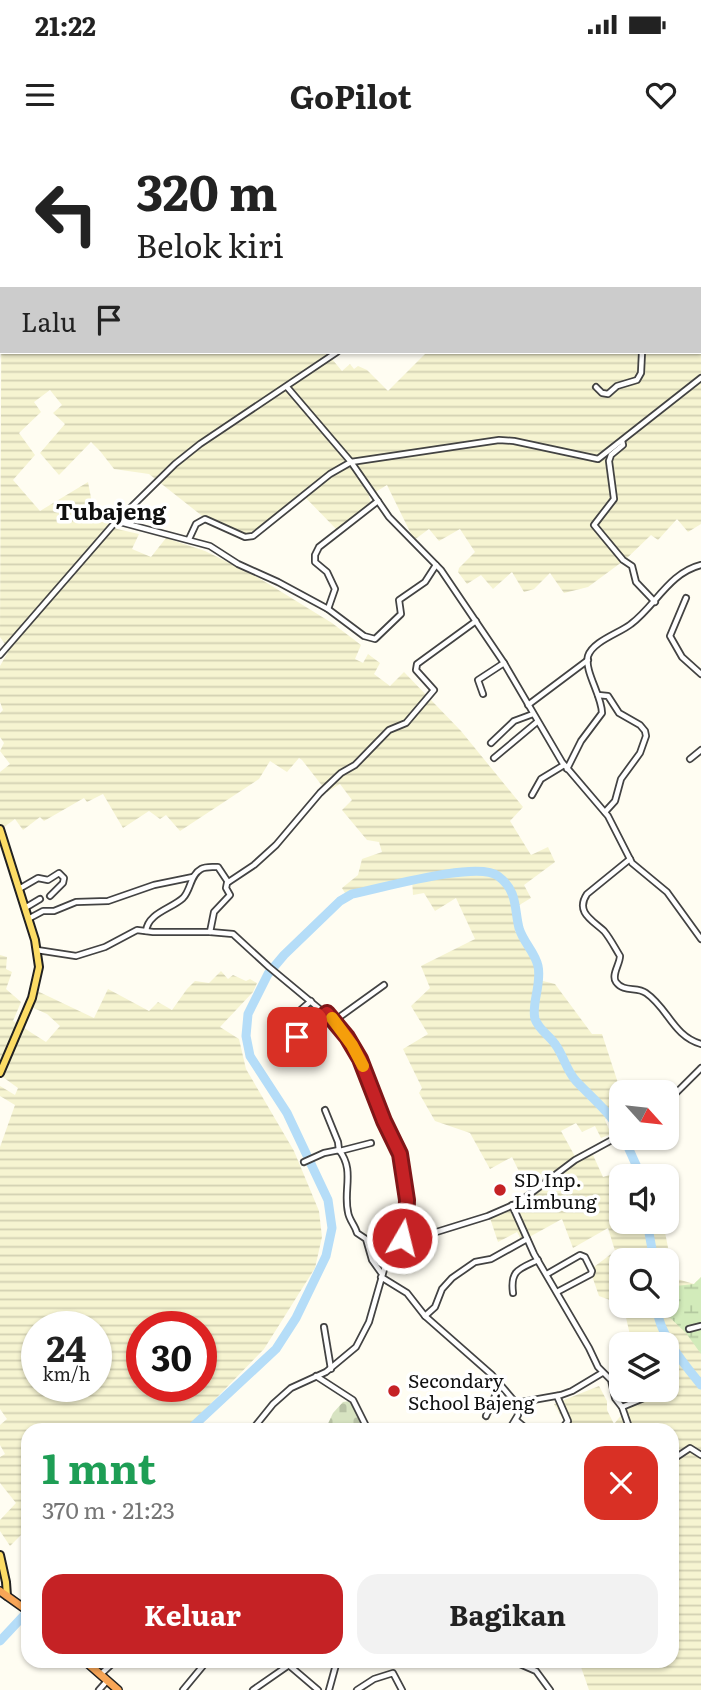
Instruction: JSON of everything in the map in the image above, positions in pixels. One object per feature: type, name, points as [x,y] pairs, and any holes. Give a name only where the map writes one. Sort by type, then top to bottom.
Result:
[{"type":"highway","points":[[3,1593],[21,1606]]},
{"type":"highway","points":[[94,1668],[118,1690]]},
{"type":"main road","points":[[0,829],[37,950],[39,972],[32,998],[0,1073]]},
{"type":"main road","points":[[0,1555],[6,1581],[3,1593]]},
{"type":"street","points":[[0,655],[116,521],[188,454],[334,354]]},
{"type":"street","points":[[596,387],[602,393],[608,394],[617,386],[637,380],[641,373],[642,354]]},
{"type":"street","points":[[189,539],[198,522],[205,519],[245,537],[253,536],[330,474],[351,462],[499,440],[596,459],[603,457],[701,378]]},
{"type":"street","points":[[287,387],[351,462],[403,532],[425,551],[436,565],[504,663],[566,767],[605,813],[630,859],[673,898],[701,939]]},
{"type":"street","points":[[622,441],[623,445],[609,459],[614,499],[594,525],[623,560],[632,566],[636,582],[655,602]]},
{"type":"street","points":[[328,609],[335,589],[327,572],[315,562],[315,555],[322,545],[378,501]]},
{"type":"street","points":[[116,521],[210,546],[238,564],[328,609],[358,632],[377,638],[402,613],[399,600],[425,582],[436,565]]},
{"type":"street","points":[[528,705],[588,660],[593,649],[631,624],[679,575],[701,566]]},
{"type":"street","points":[[686,597],[670,636],[682,657],[701,674]]},
{"type":"street","points":[[210,932],[214,912],[230,895],[226,886],[228,882],[254,865],[276,845],[320,793],[341,773],[355,765],[389,730],[405,723],[434,690],[416,670],[417,664],[476,621]]},
{"type":"street","points":[[532,795],[538,782],[566,767],[602,713],[588,660]]},
{"type":"street","points":[[483,694],[478,680],[504,663]]},
{"type":"street","points":[[598,695],[608,696],[619,713],[640,725],[646,736],[640,753],[621,779],[615,801],[605,813]]},
{"type":"street","points":[[491,743],[514,721],[533,714]]},
{"type":"street","points":[[494,758],[537,722]]},
{"type":"street","points":[[690,759],[701,750]]},
{"type":"street","points":[[630,859],[587,894],[582,902],[583,909],[589,920],[605,933],[620,956],[614,976],[618,984],[629,990],[645,992],[661,1006],[683,1036],[701,1044]]},
{"type":"street","points":[[146,931],[152,918],[185,895],[200,869],[214,867],[221,870],[228,882]]},
{"type":"street","points":[[19,889],[38,878],[46,880],[59,873],[64,881],[50,896]]},
{"type":"street","points":[[28,919],[43,911],[54,911],[76,902],[108,901],[193,877]]},
{"type":"street","points":[[25,908],[40,899]]},
{"type":"street","points":[[37,950],[76,956],[105,947],[133,931],[236,935],[275,973],[327,1013],[360,1059],[402,1159],[406,1227],[400,1244],[388,1259],[369,1322],[352,1351],[331,1369],[296,1384],[256,1423]]},
{"type":"street","points":[[334,1021],[384,985]]},
{"type":"street","points":[[290,1019],[311,1002]]},
{"type":"street","points":[[308,1056],[297,1037],[327,1013]]},
{"type":"street","points":[[679,1090],[701,1068]]},
{"type":"street","points":[[325,1110],[349,1174],[349,1215],[357,1233],[366,1238],[372,1260],[382,1276],[407,1293],[425,1316],[500,1384],[516,1403],[518,1409],[514,1423]]},
{"type":"street","points":[[400,1244],[512,1206],[583,1156],[609,1142]]},
{"type":"street","points":[[305,1161],[372,1143]]},
{"type":"street","points":[[512,1206],[538,1260],[602,1373],[611,1380],[615,1398],[622,1407],[628,1423]]},
{"type":"street","points":[[425,1316],[435,1307],[442,1289],[452,1279],[475,1262],[491,1259],[527,1239]]},
{"type":"street","points":[[547,1274],[580,1255],[585,1257],[591,1274],[558,1292]]},
{"type":"street","points":[[513,1293],[514,1273],[538,1260]]},
{"type":"street","points":[[689,1329],[701,1326]]},
{"type":"street","points":[[324,1327],[331,1369]]},
{"type":"street","points":[[516,1403],[572,1391],[602,1373]]},
{"type":"street","points":[[316,1376],[353,1400],[364,1423]]},
{"type":"street","points":[[485,1416],[500,1384]]},
{"type":"street","points":[[557,1396],[568,1421],[566,1423]]},
{"type":"street","points":[[622,1407],[634,1402]]},
{"type":"street","points":[[516,1420],[520,1423]]},
{"type":"street","points":[[679,1455],[690,1448],[701,1455]]},
{"type":"street","points":[[101,1674],[107,1668]]},
{"type":"street","points":[[185,1690],[202,1668]]},
{"type":"street","points":[[253,1690],[280,1668]]},
{"type":"street","points":[[292,1668],[317,1690]]},
{"type":"street","points":[[329,1690],[335,1668]]},
{"type":"street","points":[[529,1668],[536,1671],[550,1690]]},
{"type":"street","points":[[357,1690],[374,1679],[393,1673],[402,1690]]},
{"type":"street","points":[[99,1690],[108,1681]]},
{"type":"shaded area","points":[[1,354],[328,354],[342,371],[350,364],[354,369],[358,366],[367,370],[388,391],[425,354],[701,354],[701,524],[688,532],[677,519],[658,540],[651,535],[626,559],[588,587],[564,593],[550,573],[534,589],[524,592],[512,572],[493,589],[481,575],[467,584],[458,572],[459,568],[475,552],[460,529],[439,541],[429,529],[414,540],[387,485],[369,496],[371,504],[338,531],[303,495],[243,540],[206,519],[149,474],[114,469],[91,442],[59,475],[40,453],[65,424],[53,413],[62,405],[50,390],[34,402],[41,412],[19,433],[35,455],[13,480],[40,511],[88,482],[92,503],[109,522],[117,529],[139,534],[132,549],[151,557],[166,538],[205,551],[254,575],[332,623],[361,645],[355,659],[363,663],[368,654],[380,663],[374,674],[390,686],[404,672],[461,731],[523,807],[510,821],[531,855],[548,847],[555,862],[524,885],[531,898],[516,907],[515,931],[531,953],[539,980],[555,984],[592,1034],[602,1034],[617,1080],[609,1080],[609,1116],[605,1120],[609,1135],[601,1138],[595,1126],[582,1132],[576,1123],[561,1131],[577,1160],[593,1155],[603,1177],[609,1175],[609,1231],[608,1228],[573,1248],[562,1219],[522,1241],[517,1232],[498,1242],[490,1218],[526,1204],[531,1196],[512,1157],[490,1169],[470,1133],[435,1121],[419,1093],[422,1088],[403,1049],[428,1034],[411,1006],[430,988],[421,966],[475,939],[456,898],[435,911],[424,893],[413,895],[412,878],[381,889],[345,893],[342,888],[358,875],[362,859],[382,852],[379,842],[367,840],[342,810],[352,800],[340,784],[327,792],[299,758],[287,772],[270,761],[259,779],[180,831],[166,815],[160,819],[149,811],[123,828],[103,794],[87,802],[84,798],[44,821],[40,817],[23,830],[15,819],[0,830],[0,772],[10,764],[0,751],[4,743],[0,737],[0,713],[3,710],[0,702],[0,666],[9,650],[0,637]]},
{"type":"shaded area","points":[[0,955],[7,957],[6,969],[12,972],[6,989],[21,1002],[13,1021],[46,1042],[60,1026],[47,1014],[27,1005],[33,989],[94,1018],[108,989],[149,1011],[158,1002],[172,1010],[195,981],[209,983],[221,971],[228,979],[233,975],[246,981],[250,979],[257,983],[253,992],[220,1027],[239,1039],[246,1069],[294,1151],[319,1211],[322,1237],[315,1268],[264,1349],[217,1397],[217,1311],[126,1311],[126,1402],[212,1402],[192,1423],[21,1423],[21,1535],[10,1546],[0,1531],[0,1520],[16,1503],[0,1483],[0,1457],[5,1454],[0,1445],[0,1425],[7,1419],[0,1409],[0,1147],[15,1105],[0,1096],[0,1086],[15,1095],[18,1088],[0,1075]]},
{"type":"shaded area","points":[[610,1234],[665,1234],[668,1248],[614,1248]]},
{"type":"shaded area","points":[[609,1256],[609,1300],[599,1296],[590,1270]]},
{"type":"shaded area","points":[[701,1277],[701,1690],[589,1690],[581,1668],[679,1668],[679,1423],[615,1423],[623,1413],[627,1402],[679,1402],[679,1332],[629,1332],[626,1318],[679,1318],[679,1280],[694,1284]]},
{"type":"shaded area","points":[[599,1386],[614,1423],[563,1423],[554,1404]]},
{"type":"green space","points":[[701,1277],[701,1354],[686,1333],[670,1318],[679,1318],[679,1286],[694,1284]]},
{"type":"green space","points":[[350,1401],[363,1423],[328,1423],[343,1402]]},
{"type":"waterway","points":[[197,1423],[276,1349],[296,1318],[326,1256],[332,1228],[328,1200],[287,1113],[250,1056],[246,1036],[248,1014],[268,974],[340,901],[352,894],[450,873],[471,871],[498,876],[512,894],[519,928],[538,966],[535,1019],[553,1041],[573,1077],[609,1116]]},
{"type":"waterway","points":[[629,1150],[636,1164]]},
{"type":"waterway","points":[[649,1234],[652,1248]]},
{"type":"waterway","points":[[659,1318],[680,1358],[701,1385]]},
{"type":"waterway","points":[[0,1641],[21,1618]]},
{"type":"slow traffic","points":[[332,1018],[352,1045],[363,1066]]},
{"type":"place","name":"SD Inp. Limbung","points":[[500,1190]]},
{"type":"place","name":"Secondary School Bajeng","points":[[394,1391]]},
{"type":"district","name":"Tubajeng","points":[[111,510]]},
{"type":"route","points":[[297,1037],[327,1013],[347,1037],[360,1059],[403,1165],[407,1209],[402,1238]]}]
